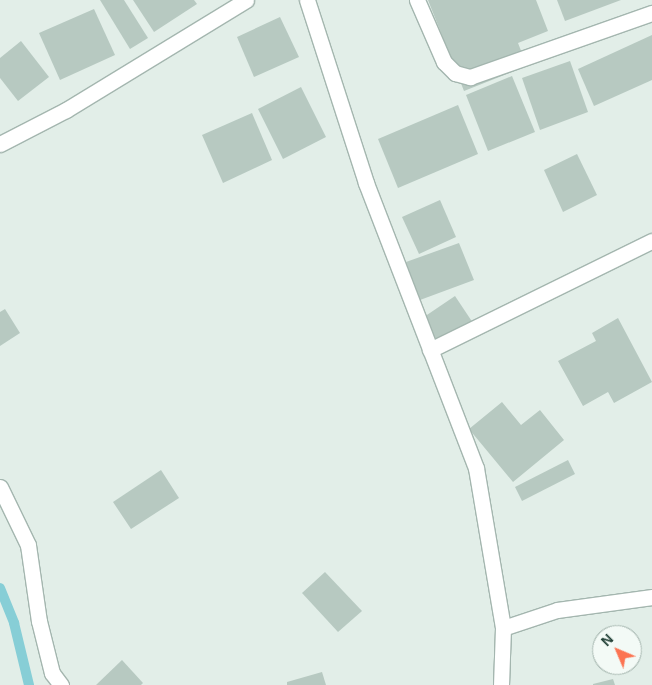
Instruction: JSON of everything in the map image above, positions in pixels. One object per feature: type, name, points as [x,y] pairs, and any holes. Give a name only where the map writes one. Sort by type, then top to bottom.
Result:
[{"type":"street","points":[[0,144],[66,110],[246,0]]},
{"type":"street","points":[[307,0],[366,183],[476,468],[503,628],[501,685]]},
{"type":"street","points":[[417,0],[444,62],[455,73],[470,77],[652,12]]},
{"type":"street","points":[[430,350],[652,241]]},
{"type":"street","points":[[0,487],[28,545],[39,621],[52,673],[61,685]]},
{"type":"street","points":[[503,628],[557,610],[652,597]]},
{"type":"building","points":[[100,0],[124,0],[148,38],[130,49]]},
{"type":"building","points":[[133,0],[194,0],[197,4],[154,32]]},
{"type":"building","points":[[428,0],[536,0],[548,31],[518,43],[527,66],[464,91]]},
{"type":"building","points":[[557,0],[621,0],[565,21]]},
{"type":"building","points":[[94,9],[115,55],[60,80],[39,33]]},
{"type":"building","points":[[280,17],[299,57],[254,77],[237,37]]},
{"type":"building","points":[[652,35],[652,80],[594,106],[578,69]]},
{"type":"building","points":[[21,41],[49,77],[18,101],[0,78],[0,58]]},
{"type":"building","points":[[570,61],[588,112],[540,130],[522,78]]},
{"type":"building","points":[[512,76],[535,132],[488,151],[466,95]]},
{"type":"building","points":[[301,87],[326,137],[283,159],[258,109]]},
{"type":"building","points":[[458,105],[478,154],[398,188],[378,139]]},
{"type":"building","points":[[252,113],[272,160],[223,183],[202,135]]},
{"type":"building","points":[[577,154],[597,195],[563,212],[544,170]]},
{"type":"building","points":[[440,200],[456,237],[419,254],[402,217]]},
{"type":"building","points":[[459,243],[474,280],[420,300],[406,262]]},
{"type":"building","points":[[455,296],[475,326],[441,349],[421,319]]},
{"type":"building","points":[[5,309],[20,333],[0,346],[0,312]]},
{"type":"building","points":[[618,318],[652,382],[614,403],[608,392],[583,406],[558,361],[596,341],[592,333]]},
{"type":"building","points":[[502,402],[521,425],[540,410],[564,440],[513,482],[469,429]]},
{"type":"building","points":[[568,460],[575,474],[522,501],[515,487]]},
{"type":"building","points":[[161,470],[179,498],[131,529],[113,502]]},
{"type":"building","points":[[325,572],[362,611],[338,632],[302,593]]},
{"type":"building","points":[[122,660],[143,683],[141,685],[96,685]]},
{"type":"building","points":[[322,672],[326,685],[287,685],[287,682]]},
{"type":"building","points":[[613,679],[615,685],[593,685],[593,684]]},
{"type":"waterway","points":[[0,588],[14,623],[29,685]]}]
